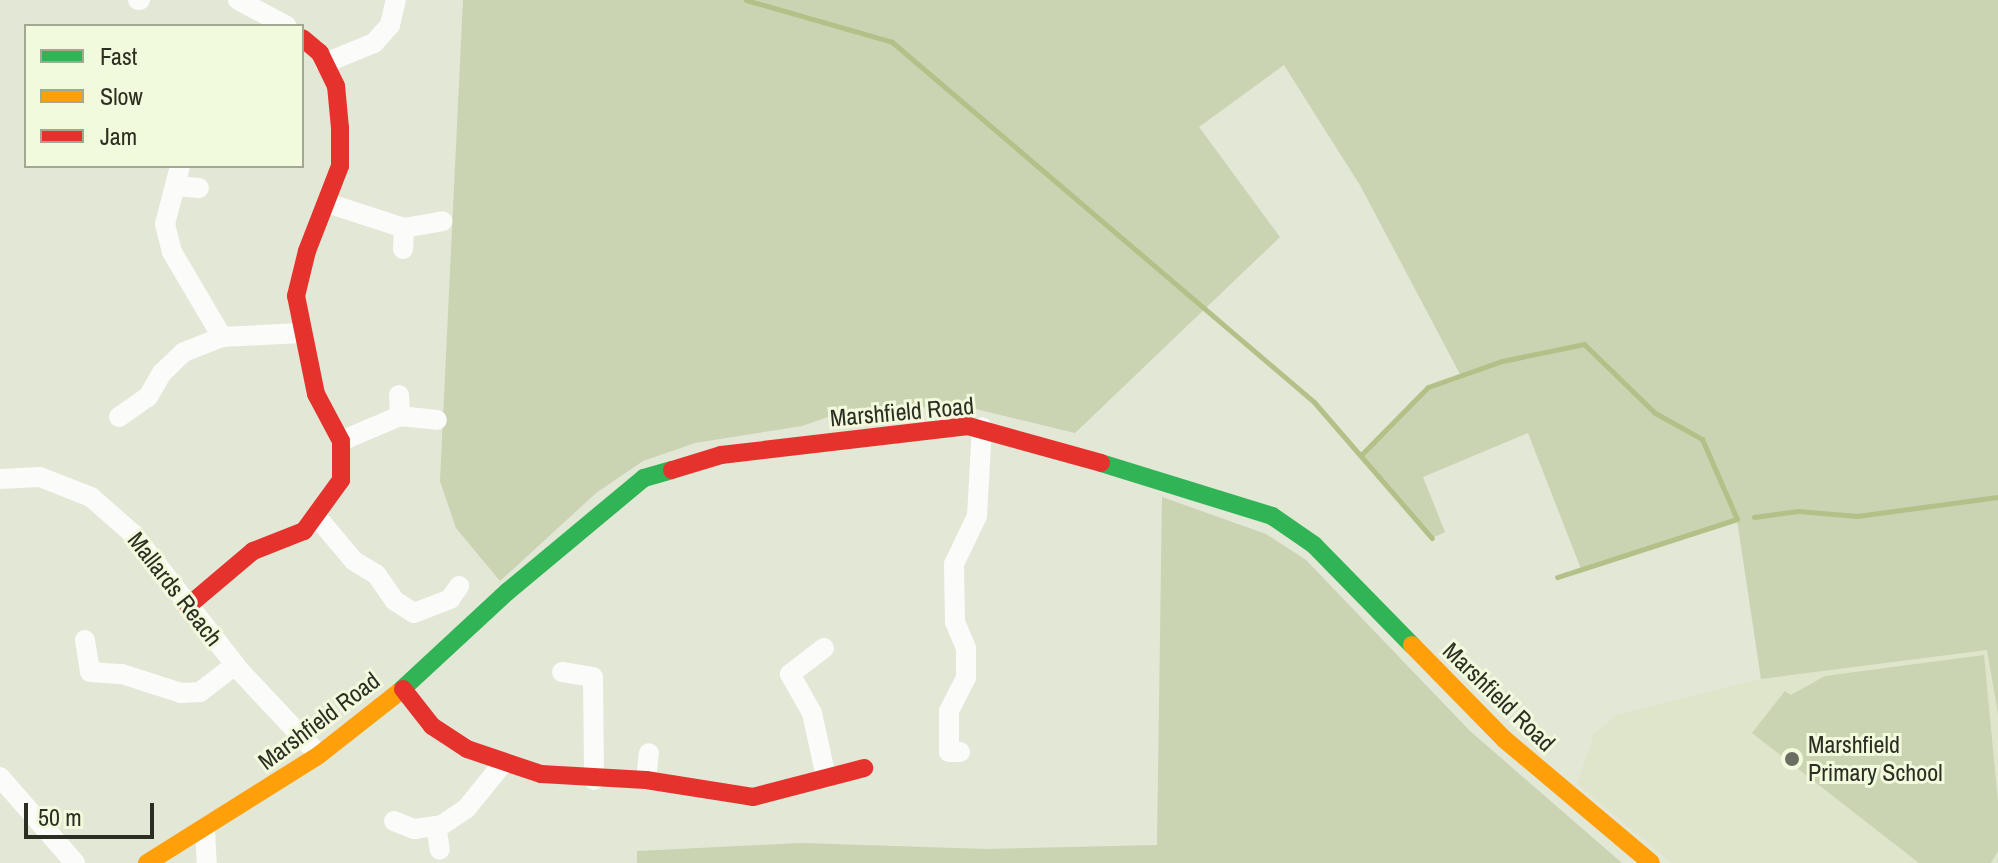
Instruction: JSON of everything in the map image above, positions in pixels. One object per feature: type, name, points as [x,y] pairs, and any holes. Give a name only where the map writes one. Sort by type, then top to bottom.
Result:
[{"type":"street","points":[[238,0],[283,24]]},
{"type":"street","points":[[325,63],[374,43],[390,25],[396,0]]},
{"type":"street","points":[[188,606],[253,551],[304,531],[341,480],[341,441],[316,394],[301,333],[296,296],[340,166],[336,86],[325,63],[304,40]]},
{"type":"street","points":[[199,188],[178,176],[165,224],[172,252],[222,337]]},
{"type":"street","points":[[327,203],[404,238],[442,221]]},
{"type":"street","points":[[119,417],[148,397],[162,373],[184,352],[222,337],[301,333]]},
{"type":"street","points":[[399,395],[400,416]]},
{"type":"street","points":[[341,441],[400,416],[437,420]]},
{"type":"street","points":[[960,752],[949,752],[949,711],[966,678],[966,648],[955,622],[954,564],[977,516],[982,427]]},
{"type":"street","name":"Marshfield Road","points":[[147,863],[205,830],[319,755],[403,689],[617,497],[666,468],[721,455],[982,427],[1272,516],[1314,545],[1504,739],[1651,863]]},
{"type":"street","name":"Mallards Reach","points":[[0,477],[40,477],[91,497],[133,534],[235,665],[319,755]]},
{"type":"street","points":[[317,517],[354,561],[376,574],[395,601],[414,613],[450,599],[459,586]]},
{"type":"street","points":[[85,640],[90,672],[122,674],[181,693],[200,692],[235,665]]},
{"type":"street","points":[[824,648],[790,674],[812,713],[826,777]]},
{"type":"street","points":[[562,672],[593,677],[594,780]]},
{"type":"street","points":[[403,689],[432,726],[467,749],[541,774],[594,780],[646,780],[753,797],[864,768]]},
{"type":"street","points":[[646,780],[649,753]]},
{"type":"street","points":[[394,821],[414,829],[436,826],[466,809],[504,762]]},
{"type":"street","points":[[0,777],[75,863]]},
{"type":"street","points":[[436,826],[440,850]]},
{"type":"street","points":[[205,830],[207,863]]},
{"type":"shaded area","points":[[463,0],[1998,0],[1998,714],[1987,650],[1761,679],[1737,520],[1581,569],[1528,433],[1423,477],[1445,532],[1432,538],[1362,454],[1428,387],[1461,376],[1361,187],[1284,65],[1199,127],[1280,237],[1075,433],[964,406],[848,410],[802,426],[695,443],[643,461],[596,493],[500,581],[456,528],[440,481]]},
{"type":"shaded area","points":[[1162,497],[1266,534],[1306,560],[1470,731],[1622,863],[637,863],[637,851],[801,843],[987,849],[1157,845]]},
{"type":"shaded area","name":"Marshfield Primary School","points":[[1988,650],[1998,714],[1998,863],[1672,863],[1577,784],[1594,734],[1617,715],[1761,679]]},
{"type":"shaded area","points":[[1984,655],[1998,802],[1998,851],[1991,863],[1919,863],[1752,733],[1785,691],[1791,695],[1825,676]]},
{"type":"waterway","points":[[746,0],[892,42],[1314,402],[1432,538]]},
{"type":"waterway","points":[[1362,454],[1428,387],[1502,361],[1584,344],[1655,413],[1702,439],[1737,519],[1557,577]]},
{"type":"waterway","points":[[1754,517],[1798,511],[1857,516],[1998,497]]},
{"type":"traffic: fast","points":[[1101,463],[1272,516],[1314,545],[1412,645]]},
{"type":"traffic: fast","points":[[399,692],[507,592],[644,478],[672,470]]},
{"type":"traffic: slow","points":[[1412,645],[1504,739],[1651,863]]},
{"type":"traffic: slow","points":[[147,863],[319,755],[399,692]]},
{"type":"traffic: jam","points":[[188,606],[253,551],[304,531],[341,480],[341,441],[316,394],[296,296],[307,251],[340,166],[336,86],[320,53],[304,40]]},
{"type":"traffic: jam","points":[[672,470],[721,455],[968,426],[1101,463]]},
{"type":"traffic: jam","points":[[403,689],[432,726],[467,749],[541,774],[646,780],[753,797],[864,768]]},
{"type":"place","name":"Marshfield Primary School","points":[[1792,759]]}]
